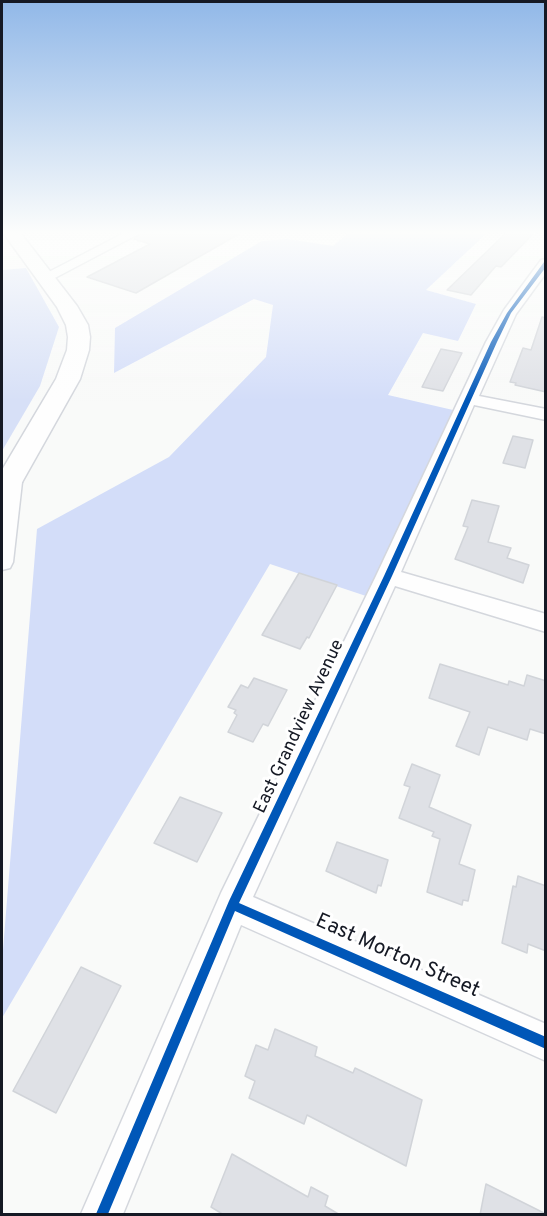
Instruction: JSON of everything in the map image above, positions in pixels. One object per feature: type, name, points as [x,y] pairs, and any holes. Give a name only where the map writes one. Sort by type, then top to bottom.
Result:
[{"type":"main road","points":[[7,483],[68,379],[78,350],[77,325],[54,288]]},
{"type":"street","name":"East Grandview Avenue","points":[[102,1215],[233,905],[388,576],[508,313],[535,291]]},
{"type":"street","points":[[469,399],[546,415]]},
{"type":"street","points":[[2,562],[7,483]]},
{"type":"street","points":[[388,576],[546,623]]},
{"type":"street","name":"East Morton Street","points":[[233,905],[546,1043]]},
{"type":"shaded area","points":[[2,288],[37,288],[59,327],[40,386],[2,451]]},
{"type":"shaded area","points":[[183,288],[428,288],[426,290],[476,304],[458,341],[423,333],[388,395],[453,410],[366,596],[270,564],[2,1018],[2,962],[37,529],[169,457],[266,357],[273,305],[254,299],[114,373],[115,328]]},
{"type":"building","points":[[120,288],[145,288],[136,293]]},
{"type":"building","points":[[449,288],[477,288],[471,295],[447,290]]},
{"type":"building","points":[[542,317],[546,318],[546,392],[510,382],[523,348],[531,350]]},
{"type":"building","points":[[441,349],[462,353],[443,391],[422,387]]},
{"type":"building","points":[[513,436],[533,440],[525,468],[503,463]]},
{"type":"building","points":[[472,500],[499,506],[488,542],[511,548],[507,558],[529,565],[523,583],[455,559],[468,527],[463,526]]},
{"type":"building","points":[[299,573],[337,585],[309,638],[307,637],[300,649],[262,635]]},
{"type":"building","points":[[440,664],[508,685],[509,681],[524,686],[527,675],[546,681],[546,734],[530,729],[527,740],[488,727],[479,755],[456,746],[470,712],[429,698]]},
{"type":"building","points":[[254,678],[287,690],[268,726],[263,724],[253,742],[228,732],[237,715],[234,713],[236,710],[228,707],[241,685],[248,688]]},
{"type":"building","points":[[412,764],[440,775],[429,807],[471,825],[459,864],[475,870],[468,901],[463,900],[462,905],[427,892],[440,839],[432,836],[434,832],[399,818],[410,787],[404,785]]},
{"type":"building","points":[[180,797],[222,813],[197,862],[154,843]]},
{"type":"building","points":[[337,842],[388,860],[381,886],[378,885],[376,893],[326,871]]},
{"type":"building","points":[[518,876],[546,886],[546,951],[528,944],[527,953],[502,943],[513,886],[516,887]]},
{"type":"building","points":[[81,967],[121,986],[56,1113],[13,1091]]},
{"type":"building","points":[[275,1029],[317,1047],[315,1056],[353,1073],[355,1068],[422,1100],[406,1166],[307,1115],[304,1124],[249,1098],[255,1081],[245,1076],[256,1045],[268,1050]]},
{"type":"building","points":[[232,1154],[308,1197],[311,1187],[328,1196],[325,1206],[340,1215],[224,1215],[211,1207]]},
{"type":"building","points":[[486,1184],[546,1214],[546,1215],[480,1215]]},
{"type":"cycle path","points":[[102,1214],[233,905],[388,576],[494,342],[509,313],[528,288]]},
{"type":"cycle path","points":[[233,905],[546,1043]]}]
